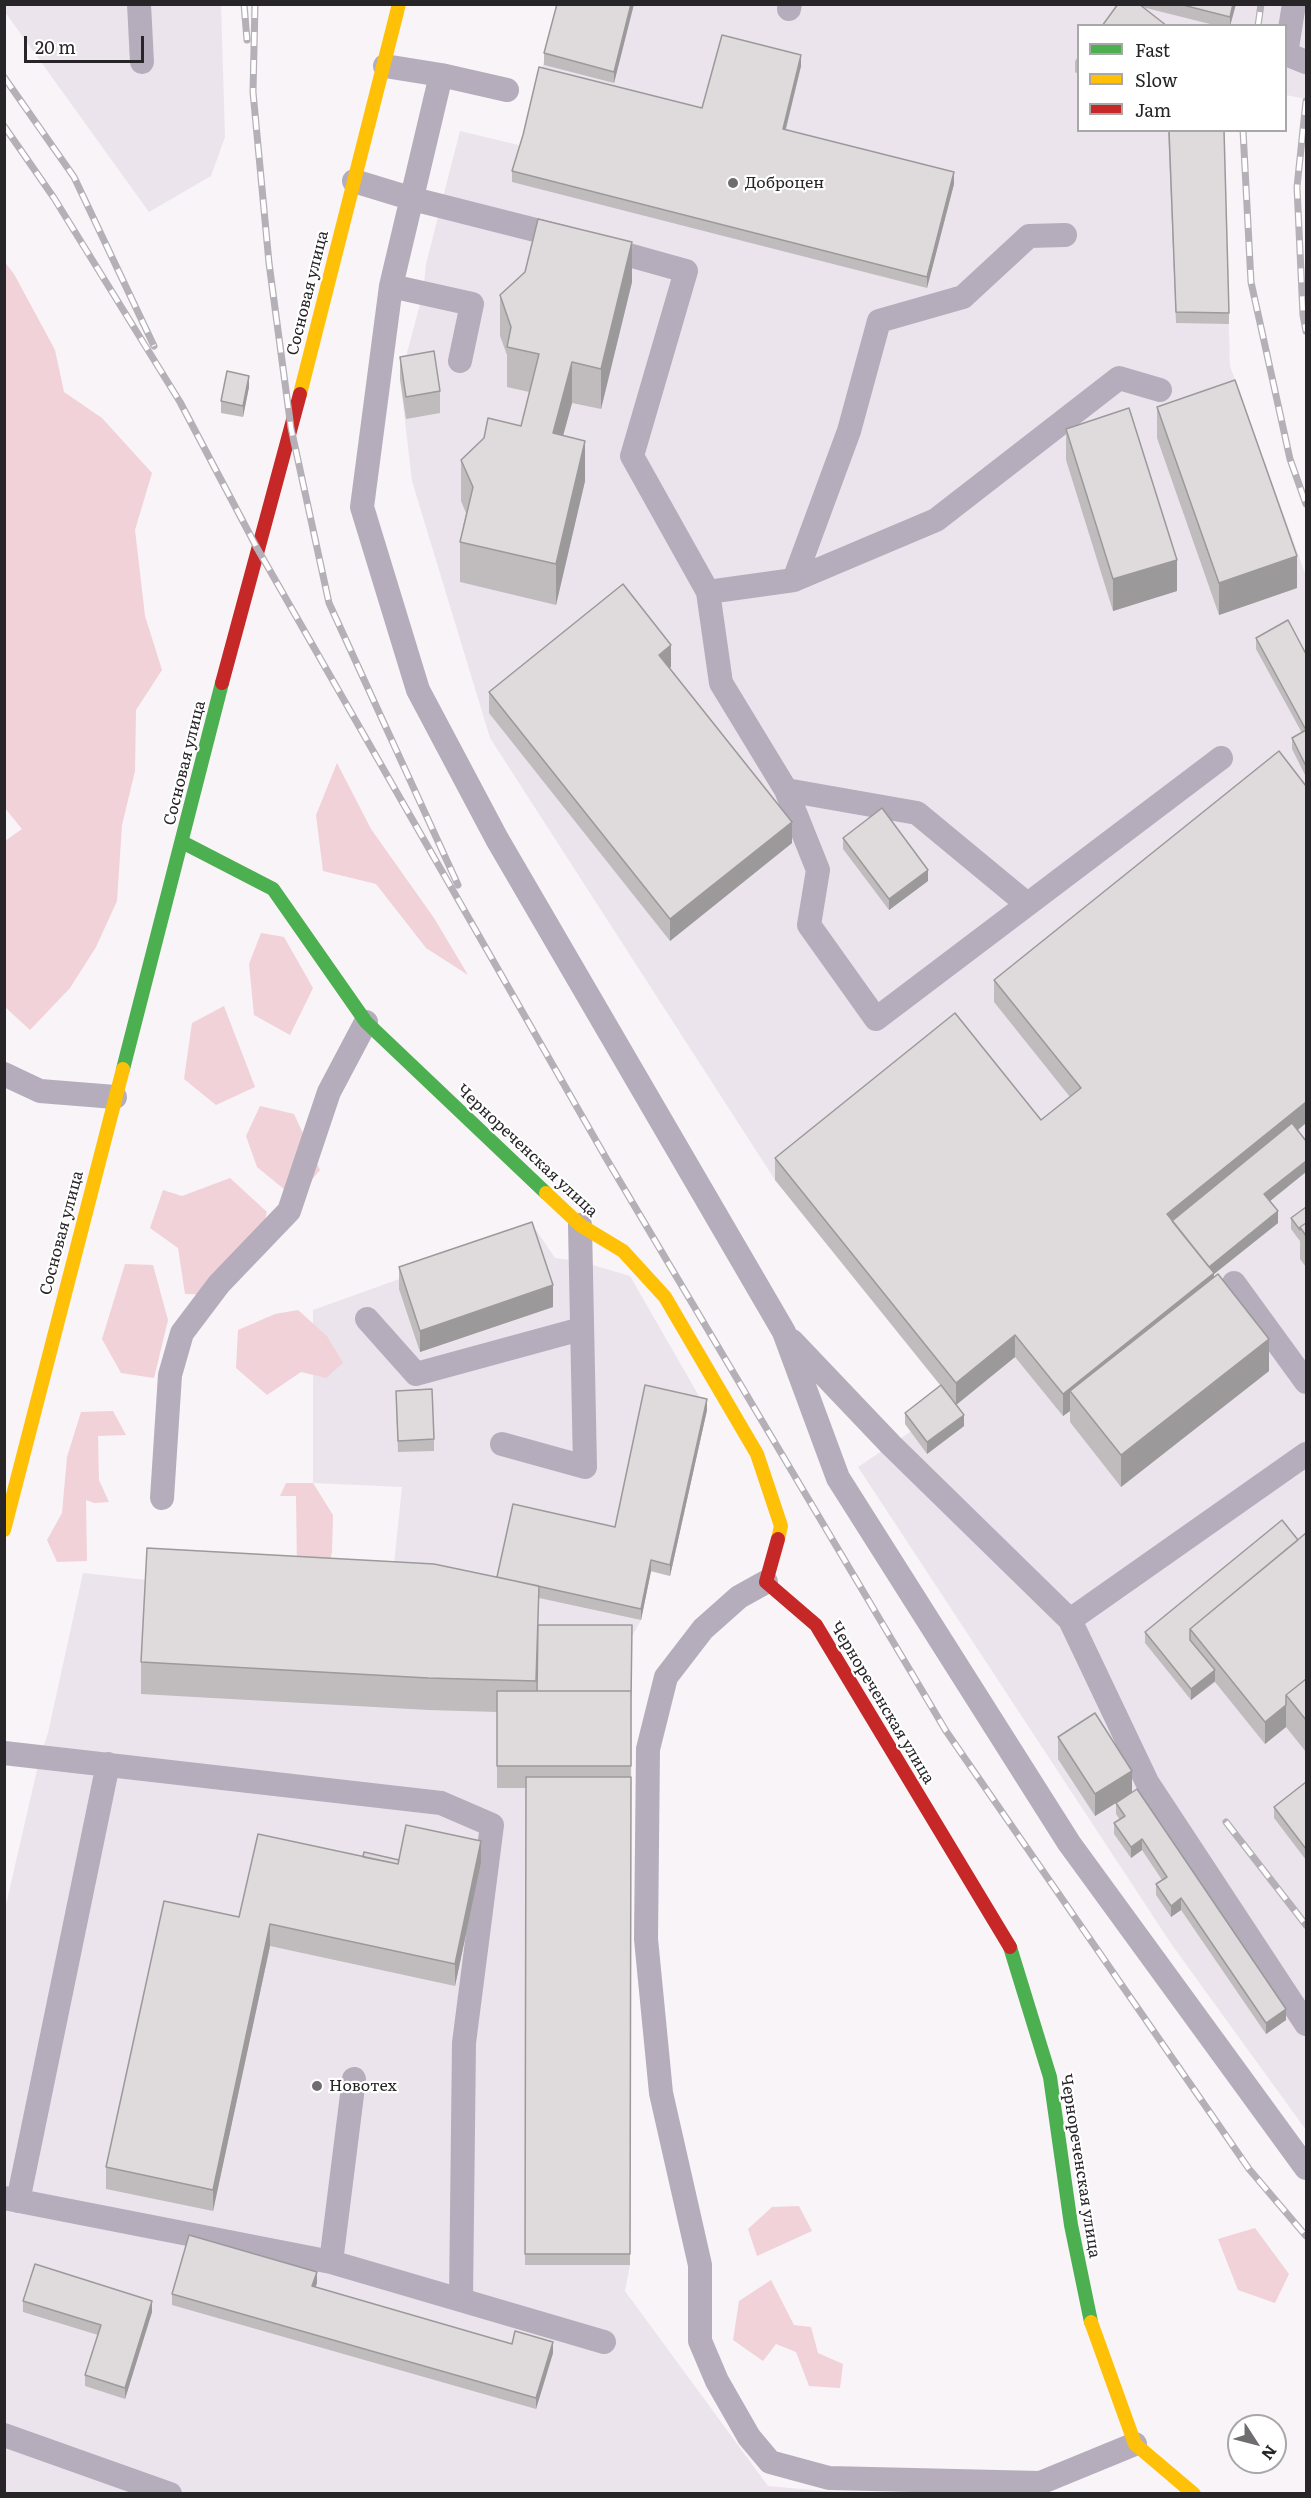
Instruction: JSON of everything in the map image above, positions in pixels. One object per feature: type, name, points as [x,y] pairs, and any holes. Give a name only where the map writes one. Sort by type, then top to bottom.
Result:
[{"type":"street","name":"Сосновая улица","points":[[4,1530],[257,548],[291,428],[385,66],[399,4]]},
{"type":"street","name":"Чернореченская улица","points":[[182,842],[273,890],[366,1022],[580,1225],[623,1251],[665,1297],[757,1454],[781,1526],[766,1582],[816,1624],[1013,1952],[1050,2077],[1071,2225],[1088,2315],[1135,2444]]},
{"type":"street","points":[[1135,2444],[1194,2493]]},
{"type":"lane","points":[[139,4],[142,62]]},
{"type":"lane","points":[[1287,48],[1294,4]]},
{"type":"lane","points":[[1287,54],[1306,62]]},
{"type":"lane","points":[[385,66],[441,75],[507,90]]},
{"type":"lane","points":[[441,75],[391,286],[362,507],[418,690],[497,839],[784,1332],[838,1478],[1069,1843],[1306,2168]]},
{"type":"lane","points":[[354,180],[413,199],[550,233],[686,272],[632,456],[708,592],[721,684],[786,790],[818,870],[809,925],[876,1019],[1221,758]]},
{"type":"lane","points":[[794,579],[849,431],[879,321],[963,297],[1029,236],[1065,235]]},
{"type":"lane","points":[[391,286],[472,304],[460,361]]},
{"type":"lane","points":[[708,592],[794,579],[936,520],[1119,378],[1160,390]]},
{"type":"lane","points":[[786,790],[917,813],[1027,904]]},
{"type":"lane","points":[[162,1498],[170,1376],[182,1333],[219,1284],[289,1210],[329,1092],[366,1022]]},
{"type":"lane","points":[[4,1074],[40,1090],[115,1097]]},
{"type":"lane","points":[[502,1444],[585,1467],[580,1329],[580,1225]]},
{"type":"lane","points":[[1234,1283],[1306,1382]]},
{"type":"lane","points":[[367,1319],[416,1374],[580,1329]]},
{"type":"lane","points":[[784,1332],[891,1445],[1070,1620],[1147,1782],[1306,2024]]},
{"type":"lane","points":[[1070,1620],[1306,1454]]},
{"type":"lane","points":[[766,1582],[739,1597],[703,1629],[666,1677],[648,1749],[646,1939],[661,2092],[700,2265],[700,2341],[717,2381],[749,2437],[770,2462],[829,2478],[1040,2483],[1135,2444]]},
{"type":"lane","points":[[4,1753],[441,1803],[492,1825],[464,2043],[461,2300]]},
{"type":"lane","points":[[108,1764],[11,2199],[331,2262],[604,2342]]},
{"type":"lane","points":[[331,2262],[354,2079]]},
{"type":"lane","points":[[4,2435],[170,2493]]},
{"type":"shaded area","points":[[4,5],[221,5],[225,137],[211,176],[149,212],[5,12]]},
{"type":"shaded area","points":[[560,5],[1306,5],[1306,99],[1287,95],[1287,24],[1077,24],[1077,132],[1223,132],[1230,366],[1306,576],[1306,2130],[1172,1945],[858,1467],[910,1432],[946,1393],[775,1180],[490,738],[412,481],[400,379],[423,293],[426,264],[460,131],[523,146]]},
{"type":"shaded area","points":[[4,261],[14,274],[55,350],[64,392],[102,418],[152,473],[135,530],[145,616],[162,670],[136,710],[135,771],[122,825],[117,901],[96,947],[70,988],[30,1030],[4,1006],[5,841],[22,829],[4,807]]},
{"type":"shaded area","points":[[337,763],[371,829],[434,918],[468,975],[426,948],[376,884],[323,871],[316,815]]},
{"type":"shaded area","points":[[261,933],[284,937],[313,988],[290,1035],[254,1015],[249,964]]},
{"type":"shaded area","points":[[224,1006],[255,1087],[216,1105],[184,1079],[192,1023]]},
{"type":"shaded area","points":[[260,1106],[294,1114],[320,1170],[296,1199],[257,1167],[246,1136]]},
{"type":"shaded area","points":[[230,1178],[267,1212],[257,1252],[223,1295],[185,1294],[178,1248],[150,1228],[163,1190],[182,1196]]},
{"type":"shaded area","name":"Новотех","points":[[536,1230],[555,1258],[579,1261],[630,1276],[707,1410],[670,1576],[651,1572],[641,1620],[632,1636],[630,2265],[625,2291],[768,2486],[845,2493],[5,2494],[5,1909],[40,1757],[48,1733],[83,1573],[147,1580],[391,1593],[402,1487],[313,1483],[313,1310]]},
{"type":"shaded area","points":[[125,1264],[153,1265],[168,1320],[154,1378],[121,1373],[102,1339]]},
{"type":"shaded area","points":[[298,1310],[327,1336],[343,1363],[326,1378],[301,1372],[267,1395],[236,1368],[238,1330],[275,1314]]},
{"type":"shaded area","points":[[113,1411],[126,1435],[98,1436],[99,1480],[109,1502],[94,1503],[86,1500],[87,1561],[57,1562],[47,1540],[62,1513],[67,1457],[81,1412]]},
{"type":"shaded area","points":[[286,1483],[313,1483],[333,1515],[332,1552],[323,1589],[297,1567],[296,1496],[280,1496]]},
{"type":"shaded area","points":[[799,2206],[812,2231],[757,2256],[748,2229],[772,2207]]},
{"type":"shaded area","points":[[1255,2228],[1289,2274],[1275,2303],[1238,2290],[1218,2239]]},
{"type":"shaded area","points":[[771,2280],[794,2325],[811,2327],[818,2353],[843,2364],[840,2388],[809,2386],[796,2352],[776,2344],[763,2361],[733,2340],[739,2301]]},
{"type":"building","points":[[557,4],[631,4],[614,72],[544,53]]},
{"type":"building","points":[[1118,4],[1139,4],[1164,24],[1103,24]]},
{"type":"building","points":[[1179,4],[1233,4],[1230,17]]},
{"type":"building","name":"Доброцен","points":[[722,35],[801,55],[783,129],[954,172],[927,277],[512,171],[539,67],[702,108]]},
{"type":"building","points":[[1169,132],[1224,132],[1229,313],[1176,312]]},
{"type":"building","points":[[538,219],[632,242],[601,369],[572,362],[553,433],[585,441],[556,564],[460,542],[473,487],[461,460],[484,438],[488,418],[521,426],[539,354],[507,347],[511,327],[500,295],[525,272]]},
{"type":"building","points":[[434,351],[440,391],[406,397],[400,357]]},
{"type":"building","points":[[227,371],[249,376],[243,406],[221,401]]},
{"type":"building","points":[[1235,380],[1297,556],[1219,583],[1157,407]]},
{"type":"building","points":[[1129,408],[1177,560],[1113,579],[1066,429]]},
{"type":"building","points":[[623,584],[671,645],[659,655],[792,822],[670,919],[489,692]]},
{"type":"building","points":[[1288,620],[1306,654],[1306,730],[1256,638]]},
{"type":"building","points":[[1306,730],[1306,766],[1292,738]]},
{"type":"building","points":[[1279,751],[1306,786],[1306,1102],[1167,1214],[1214,1273],[1063,1394],[1015,1335],[956,1383],[775,1158],[955,1013],[1041,1120],[1081,1088],[994,980]]},
{"type":"building","points":[[882,808],[928,870],[889,899],[843,838]]},
{"type":"building","points":[[1292,1123],[1306,1141],[1306,1161],[1264,1194],[1278,1211],[1209,1267],[1172,1221]]},
{"type":"building","points":[[1306,1207],[1306,1223],[1300,1227],[1300,1230],[1291,1218]]},
{"type":"building","points":[[532,1222],[553,1285],[420,1331],[399,1267]]},
{"type":"building","points":[[1306,1223],[1306,1236],[1300,1227]]},
{"type":"building","points":[[1218,1274],[1269,1339],[1121,1455],[1070,1391]]},
{"type":"building","points":[[645,1385],[707,1399],[670,1565],[651,1560],[641,1609],[497,1577],[513,1504],[615,1527]]},
{"type":"building","points":[[941,1385],[964,1415],[927,1442],[905,1413]]},
{"type":"building","points":[[432,1389],[434,1439],[398,1441],[396,1391]]},
{"type":"building","points":[[1282,1520],[1298,1540],[1190,1629],[1190,1640],[1215,1670],[1191,1689],[1145,1632]]},
{"type":"building","points":[[1306,1533],[1306,1679],[1286,1695],[1286,1705],[1265,1722],[1190,1629]]},
{"type":"building","points":[[147,1548],[434,1564],[539,1586],[536,1681],[428,1678],[141,1662]]},
{"type":"building","points":[[538,1625],[632,1625],[631,1701],[631,1691],[537,1691]]},
{"type":"building","points":[[1306,1679],[1306,1720],[1286,1695]]},
{"type":"building","points":[[497,1691],[631,1691],[631,1766],[497,1766]]},
{"type":"building","points":[[1095,1713],[1132,1771],[1095,1794],[1058,1737]]},
{"type":"building","points":[[526,1777],[631,1777],[630,2254],[525,2254]]},
{"type":"building","points":[[1306,1782],[1306,1849],[1274,1807]]},
{"type":"building","points":[[1137,1789],[1286,2009],[1266,2023],[1181,1898],[1171,1906],[1156,1884],[1167,1877],[1142,1839],[1131,1847],[1114,1823],[1125,1816],[1116,1803]]},
{"type":"building","points":[[406,1825],[481,1841],[455,1964],[270,1924],[213,2190],[106,2167],[164,1901],[239,1917],[258,1834],[398,1864]]},
{"type":"building","points":[[364,1852],[399,1860],[398,1864],[363,1857]]},
{"type":"building","points":[[189,2235],[317,2272],[312,2286],[512,2344],[515,2331],[553,2342],[536,2398],[172,2294]]},
{"type":"building","points":[[35,2264],[152,2301],[125,2388],[85,2375],[101,2325],[23,2301]]},
{"type":"railway","points":[[244,4],[247,40]]},
{"type":"railway","points":[[255,4],[253,92],[269,263],[291,428],[329,603],[458,885]]},
{"type":"railway","points":[[1258,24],[1261,4]]},
{"type":"railway","points":[[4,77],[74,177],[154,346]]},
{"type":"railway","points":[[1306,101],[1297,187],[1303,315],[1306,331]]},
{"type":"railway","points":[[4,126],[54,198],[180,402],[257,548],[606,1158],[946,1731],[1249,2169],[1306,2236]]},
{"type":"railway","points":[[1243,132],[1251,282],[1290,459],[1306,504]]},
{"type":"railway","points":[[1226,1822],[1306,1925]]},
{"type":"traffic: fast","points":[[123,1069],[222,683]]},
{"type":"traffic: fast","points":[[182,842],[273,889],[366,1022],[546,1193]]},
{"type":"traffic: fast","points":[[1010,1947],[1050,2077],[1071,2225],[1091,2322]]},
{"type":"traffic: slow","points":[[300,394],[399,4]]},
{"type":"traffic: slow","points":[[4,1530],[123,1069]]},
{"type":"traffic: slow","points":[[546,1193],[580,1225],[623,1251],[665,1297],[757,1454],[781,1526],[778,1539]]},
{"type":"traffic: slow","points":[[1091,2322],[1135,2444],[1194,2494]]},
{"type":"traffic: jam","points":[[222,683],[300,394]]},
{"type":"traffic: jam","points":[[778,1539],[766,1582],[816,1625],[1010,1947]]},
{"type":"place","name":"Доброцен","points":[[733,183]]},
{"type":"place","name":"Новотех","points":[[317,2086]]}]
